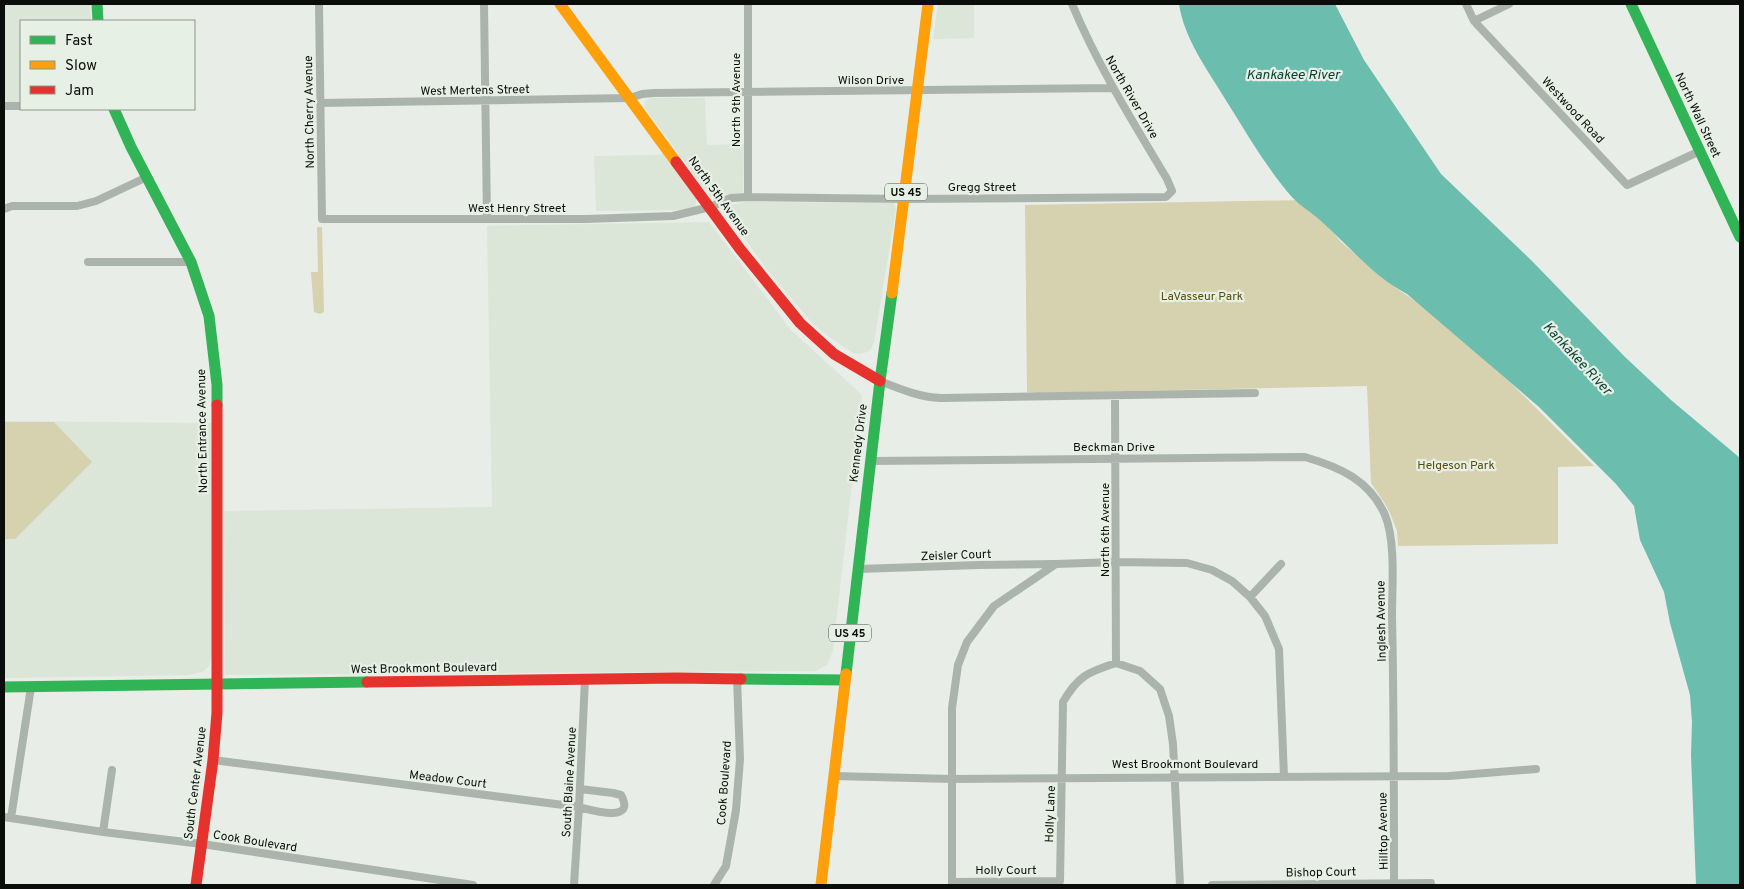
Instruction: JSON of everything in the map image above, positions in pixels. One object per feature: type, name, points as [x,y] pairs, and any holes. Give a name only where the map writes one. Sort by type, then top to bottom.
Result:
[{"type":"main road","points":[[97,4],[98,20]]},
{"type":"main road","name":"North 5th Avenue","points":[[560,4],[740,249],[800,323],[834,354],[880,380]]},
{"type":"main road","name":"Kennedy Drive","points":[[821,885],[870,461],[905,199],[928,4]]},
{"type":"main road","name":"North Wall Street","points":[[1631,4],[1740,237]]},
{"type":"main road","name":"North Entrance Avenue","points":[[114,110],[118,121],[191,262],[209,316],[217,385],[217,684]]},
{"type":"main road","name":"West Brookmont Boulevard","points":[[4,687],[585,679],[737,678],[845,680]]},
{"type":"main road","name":"South Center Avenue","points":[[196,885],[218,713],[217,684]]},
{"type":"street","name":"North Cherry Avenue","points":[[319,4],[322,219]]},
{"type":"street","points":[[484,4],[487,219]]},
{"type":"street","name":"North 9th Avenue","points":[[748,4],[748,197]]},
{"type":"street","name":"North River Drive","points":[[1072,4],[1112,88],[1167,179],[1172,191],[1166,198]]},
{"type":"street","points":[[1466,4],[1474,21],[1509,4]]},
{"type":"street","name":"Westwood Road","points":[[1474,21],[1627,185],[1700,152]]},
{"type":"street","name":"Wilson Drive","points":[[630,98],[642,94],[1112,88]]},
{"type":"street","name":"West Mertens Street","points":[[320,103],[630,98]]},
{"type":"street","points":[[4,106],[20,106]]},
{"type":"street","points":[[4,209],[12,206],[77,206],[96,201],[147,177]]},
{"type":"street","name":"Gregg Street","points":[[710,207],[731,198],[748,197],[905,199],[1166,198]]},
{"type":"street","name":"West Henry Street","points":[[322,219],[586,219],[673,216],[710,207]]},
{"type":"street","points":[[88,262],[191,262]]},
{"type":"street","points":[[880,380],[926,398],[1255,393]]},
{"type":"street","name":"North 6th Avenue","points":[[1115,396],[1116,663]]},
{"type":"street","name":"Beckman Drive","points":[[870,461],[1305,457],[1331,465],[1354,477]]},
{"type":"street","name":"Inglesh Avenue","points":[[1354,477],[1372,494],[1384,515],[1391,541],[1393,776]]},
{"type":"street","name":"Zeisler Court","points":[[858,569],[1116,562],[1187,563],[1212,570],[1232,581],[1250,597],[1265,616],[1279,649],[1284,777]]},
{"type":"street","points":[[952,884],[952,708],[958,665],[967,642],[994,606],[1056,564]]},
{"type":"street","points":[[1250,597],[1281,564]]},
{"type":"street","points":[[1062,778],[1063,702],[1072,685],[1093,670],[1116,663],[1140,672],[1160,688],[1169,716],[1173,744],[1173,778],[1180,885]]},
{"type":"street","name":"Cook Boulevard","points":[[714,885],[726,866],[736,810],[740,758],[737,678]]},
{"type":"street","name":"South Blaine Avenue","points":[[574,885],[585,679]]},
{"type":"street","points":[[7,817],[31,686]]},
{"type":"street","name":"Meadow Court","points":[[213,760],[579,807],[610,814],[622,811],[624,800],[621,795],[580,789]]},
{"type":"street","name":"West Brookmont Boulevard","points":[[833,776],[952,779],[1448,776],[1536,768]]},
{"type":"street","points":[[104,832],[112,770]]},
{"type":"street","name":"Hilltop Avenue","points":[[1393,776],[1394,884]]},
{"type":"street","name":"Holly Lane","points":[[1060,881],[1062,778]]},
{"type":"street","name":"Cook Boulevard","points":[[7,817],[473,885]]},
{"type":"street","name":"Holly Court","points":[[952,884],[1060,881]]},
{"type":"street","name":"Bishop Court","points":[[1212,885],[1431,883]]},
{"type":"shaded area","points":[[4,4],[90,4],[91,20],[20,20],[20,102],[4,103]]},
{"type":"shaded area","points":[[938,4],[974,4],[974,38],[933,39]]},
{"type":"shaded area","points":[[652,98],[705,98],[707,145],[744,144],[743,193],[721,199],[710,196],[645,108],[645,101]]},
{"type":"shaded area","points":[[665,153],[697,198],[695,206],[680,210],[596,211],[594,156],[657,155]]},
{"type":"shaded area","points":[[746,202],[894,203],[896,209],[874,342],[871,349],[859,354],[853,353],[812,323],[765,267],[725,211],[725,208],[730,205]]},
{"type":"shaded area","points":[[709,222],[791,330],[862,395],[833,650],[828,664],[816,671],[225,675],[224,511],[492,507],[487,226]]},
{"type":"shaded area","points":[[4,421],[211,423],[212,653],[209,666],[204,671],[189,675],[4,678]]},
{"type":"green space","name":"LaVasseur Park","points":[[1306,200],[1341,242],[1396,288],[1430,311],[1513,385],[1594,466],[1558,467],[1558,544],[1398,546],[1397,531],[1390,513],[1371,483],[1367,386],[1027,392],[1025,205]]},
{"type":"green space","points":[[317,227],[322,227],[324,312],[320,314],[314,312],[311,272],[318,272]]},
{"type":"green space","points":[[4,422],[54,422],[92,462],[15,539],[4,539]]},
{"type":"water","name":"Kankakee River","points":[[1179,4],[1335,4],[1364,60],[1441,174],[1531,260],[1625,357],[1671,400],[1740,458],[1740,885],[1696,885],[1690,695],[1670,623],[1664,592],[1640,540],[1634,506],[1616,484],[1539,407],[1407,294],[1372,270],[1320,220],[1291,196],[1257,150],[1198,55],[1186,30]]},
{"type":"traffic: fast","points":[[97,4],[98,20]]},
{"type":"traffic: fast","points":[[1631,4],[1740,237]]},
{"type":"traffic: fast","points":[[114,110],[131,147],[191,262],[209,316],[217,385],[217,405]]},
{"type":"traffic: fast","points":[[846,674],[892,293]]},
{"type":"traffic: fast","points":[[741,679],[845,680]]},
{"type":"traffic: fast","points":[[4,687],[367,682]]},
{"type":"traffic: slow","points":[[560,4],[676,162]]},
{"type":"traffic: slow","points":[[892,293],[928,4]]},
{"type":"traffic: slow","points":[[821,885],[846,674]]},
{"type":"traffic: jam","points":[[676,162],[740,249],[800,323],[834,354],[880,381]]},
{"type":"traffic: jam","points":[[196,885],[213,760],[217,713],[217,405]]},
{"type":"traffic: jam","points":[[367,682],[677,678],[741,679]]},
{"type":"park label","name":"Helgeson Park","points":[[1456,465]]}]
